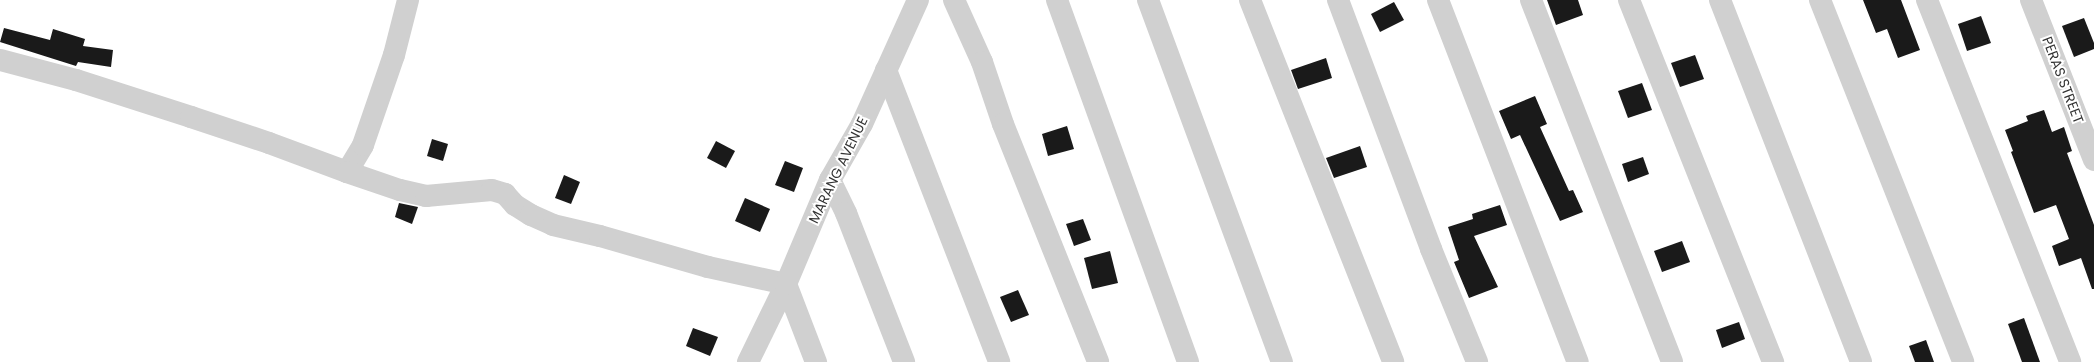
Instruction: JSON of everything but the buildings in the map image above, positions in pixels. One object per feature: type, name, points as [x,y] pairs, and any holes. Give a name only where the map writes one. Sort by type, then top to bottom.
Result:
[{"type":"street","points":[[347,172],[363,145],[394,55],[408,0]]},
{"type":"street","name":"MARANG AVENUE","points":[[748,362],[786,284],[830,180],[862,124],[918,0]]},
{"type":"street","points":[[954,0],[982,62],[1003,124],[1098,362]]},
{"type":"street","points":[[1057,0],[1188,362]]},
{"type":"street","points":[[1148,0],[1282,362]]},
{"type":"street","points":[[1250,0],[1393,362]]},
{"type":"street","points":[[1338,0],[1431,249],[1477,362]]},
{"type":"street","points":[[1438,0],[1578,362]]},
{"type":"street","points":[[1531,0],[1672,362]]},
{"type":"street","points":[[1629,0],[1773,362]]},
{"type":"street","points":[[1720,0],[1862,362]]},
{"type":"street","points":[[1820,0],[1963,362]]},
{"type":"street","points":[[1927,0],[2070,362]]},
{"type":"street","name":"PERAS STREET","points":[[2031,0],[2094,160]]},
{"type":"street","points":[[0,60],[76,80],[190,116],[400,190],[426,196],[492,190],[506,194],[515,205],[553,225],[600,236],[708,267],[786,284],[816,362]]},
{"type":"street","points":[[886,70],[999,362]]},
{"type":"street","points":[[830,180],[846,213],[904,362]]}]
